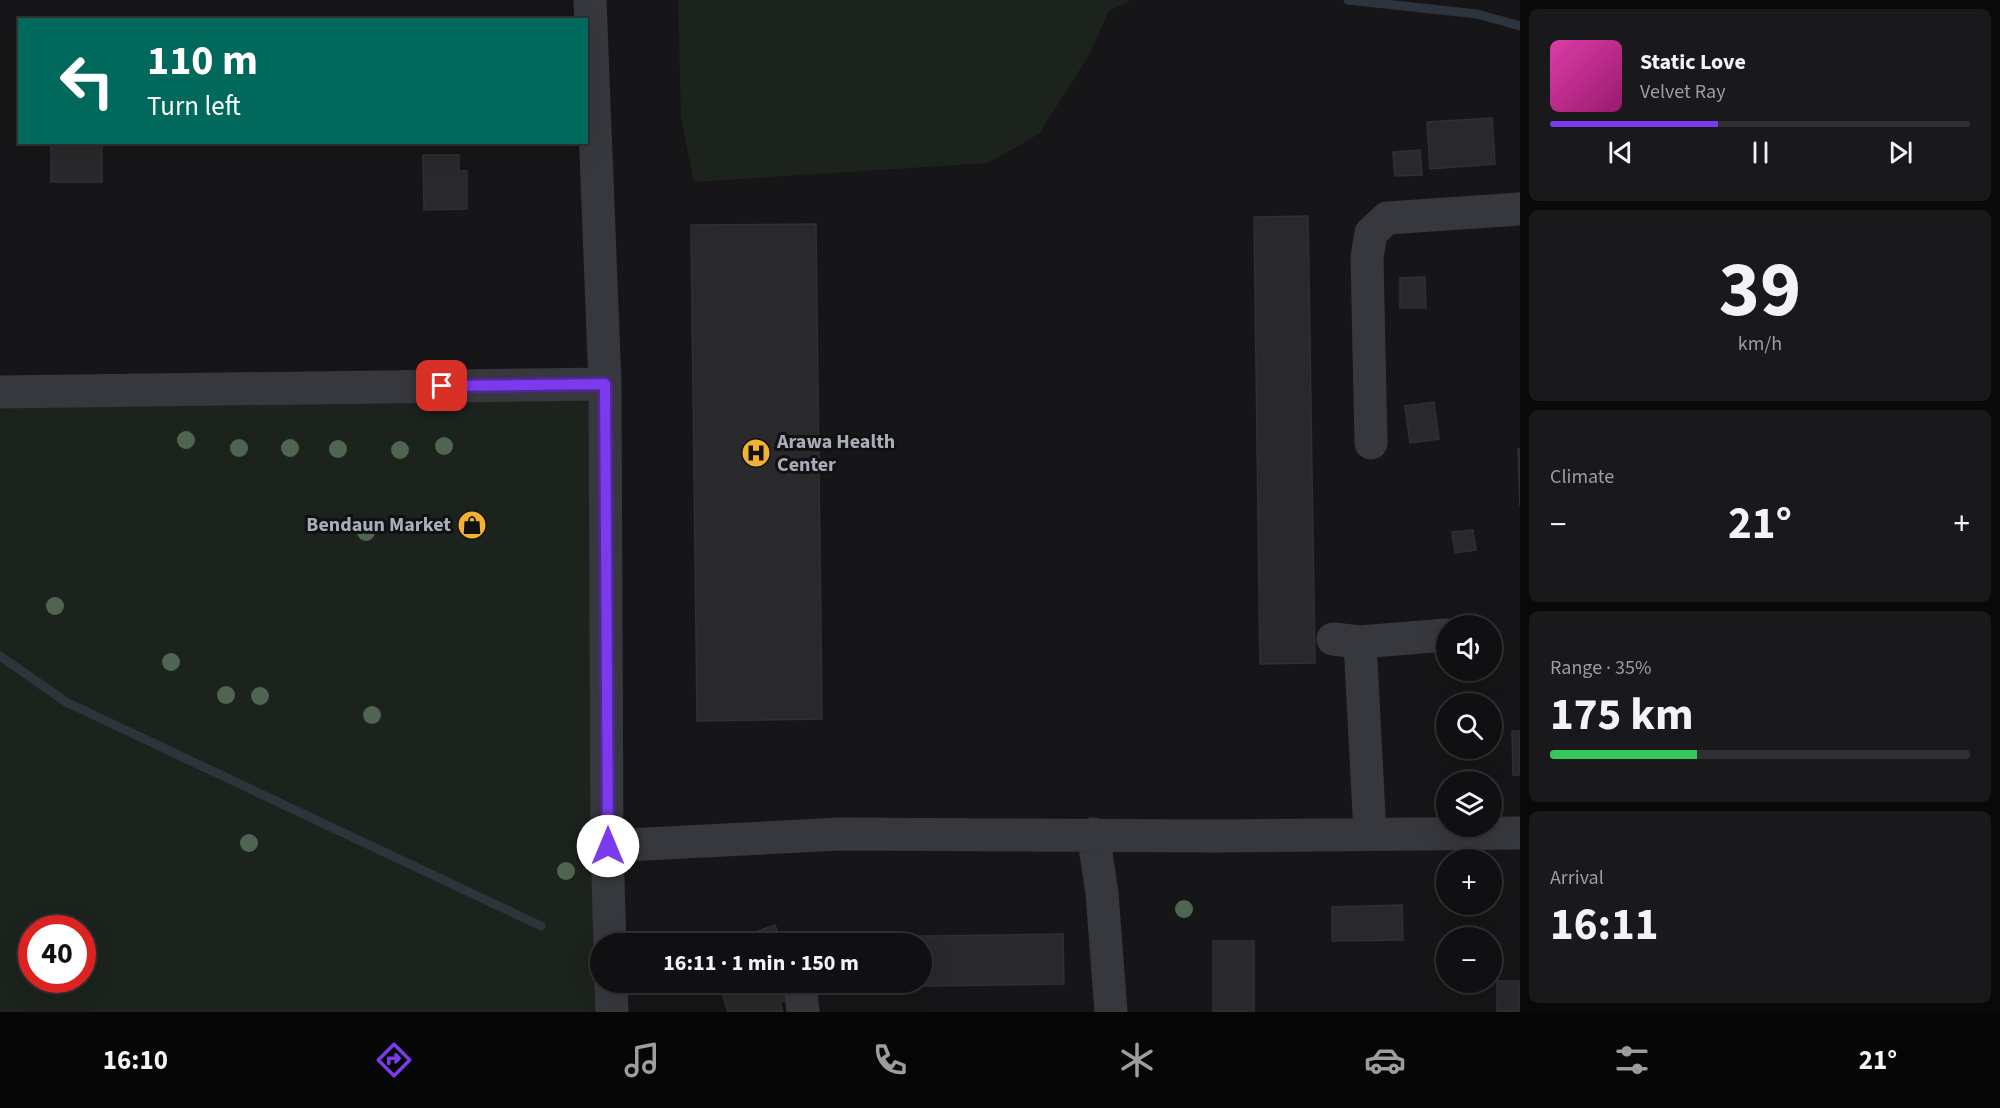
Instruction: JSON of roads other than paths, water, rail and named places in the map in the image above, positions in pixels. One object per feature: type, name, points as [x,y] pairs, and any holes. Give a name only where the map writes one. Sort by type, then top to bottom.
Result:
[{"type":"street","points":[[590,0],[605,384],[610,933]]},
{"type":"street","points":[[1371,443],[1366,257],[1371,232],[1387,218],[1520,209]]},
{"type":"street","points":[[0,392],[605,384]]},
{"type":"street","points":[[1370,834],[1347,641],[1436,636]]},
{"type":"street","points":[[608,846],[840,834],[1215,836],[1520,833]]},
{"type":"street","points":[[1093,834],[1102,893],[1111,1012]]},
{"type":"street","points":[[611,993],[612,1012]]},
{"type":"street","points":[[801,993],[803,1012]]},
{"type":"waterway","points":[[1348,0],[1477,14],[1520,26]]},
{"type":"waterway","points":[[0,656],[66,702],[541,926]]},
{"type":"place","name":"Arawa Health Center","points":[[756,453]]},
{"type":"place","name":"Bendaun Market","points":[[472,525]]}]
